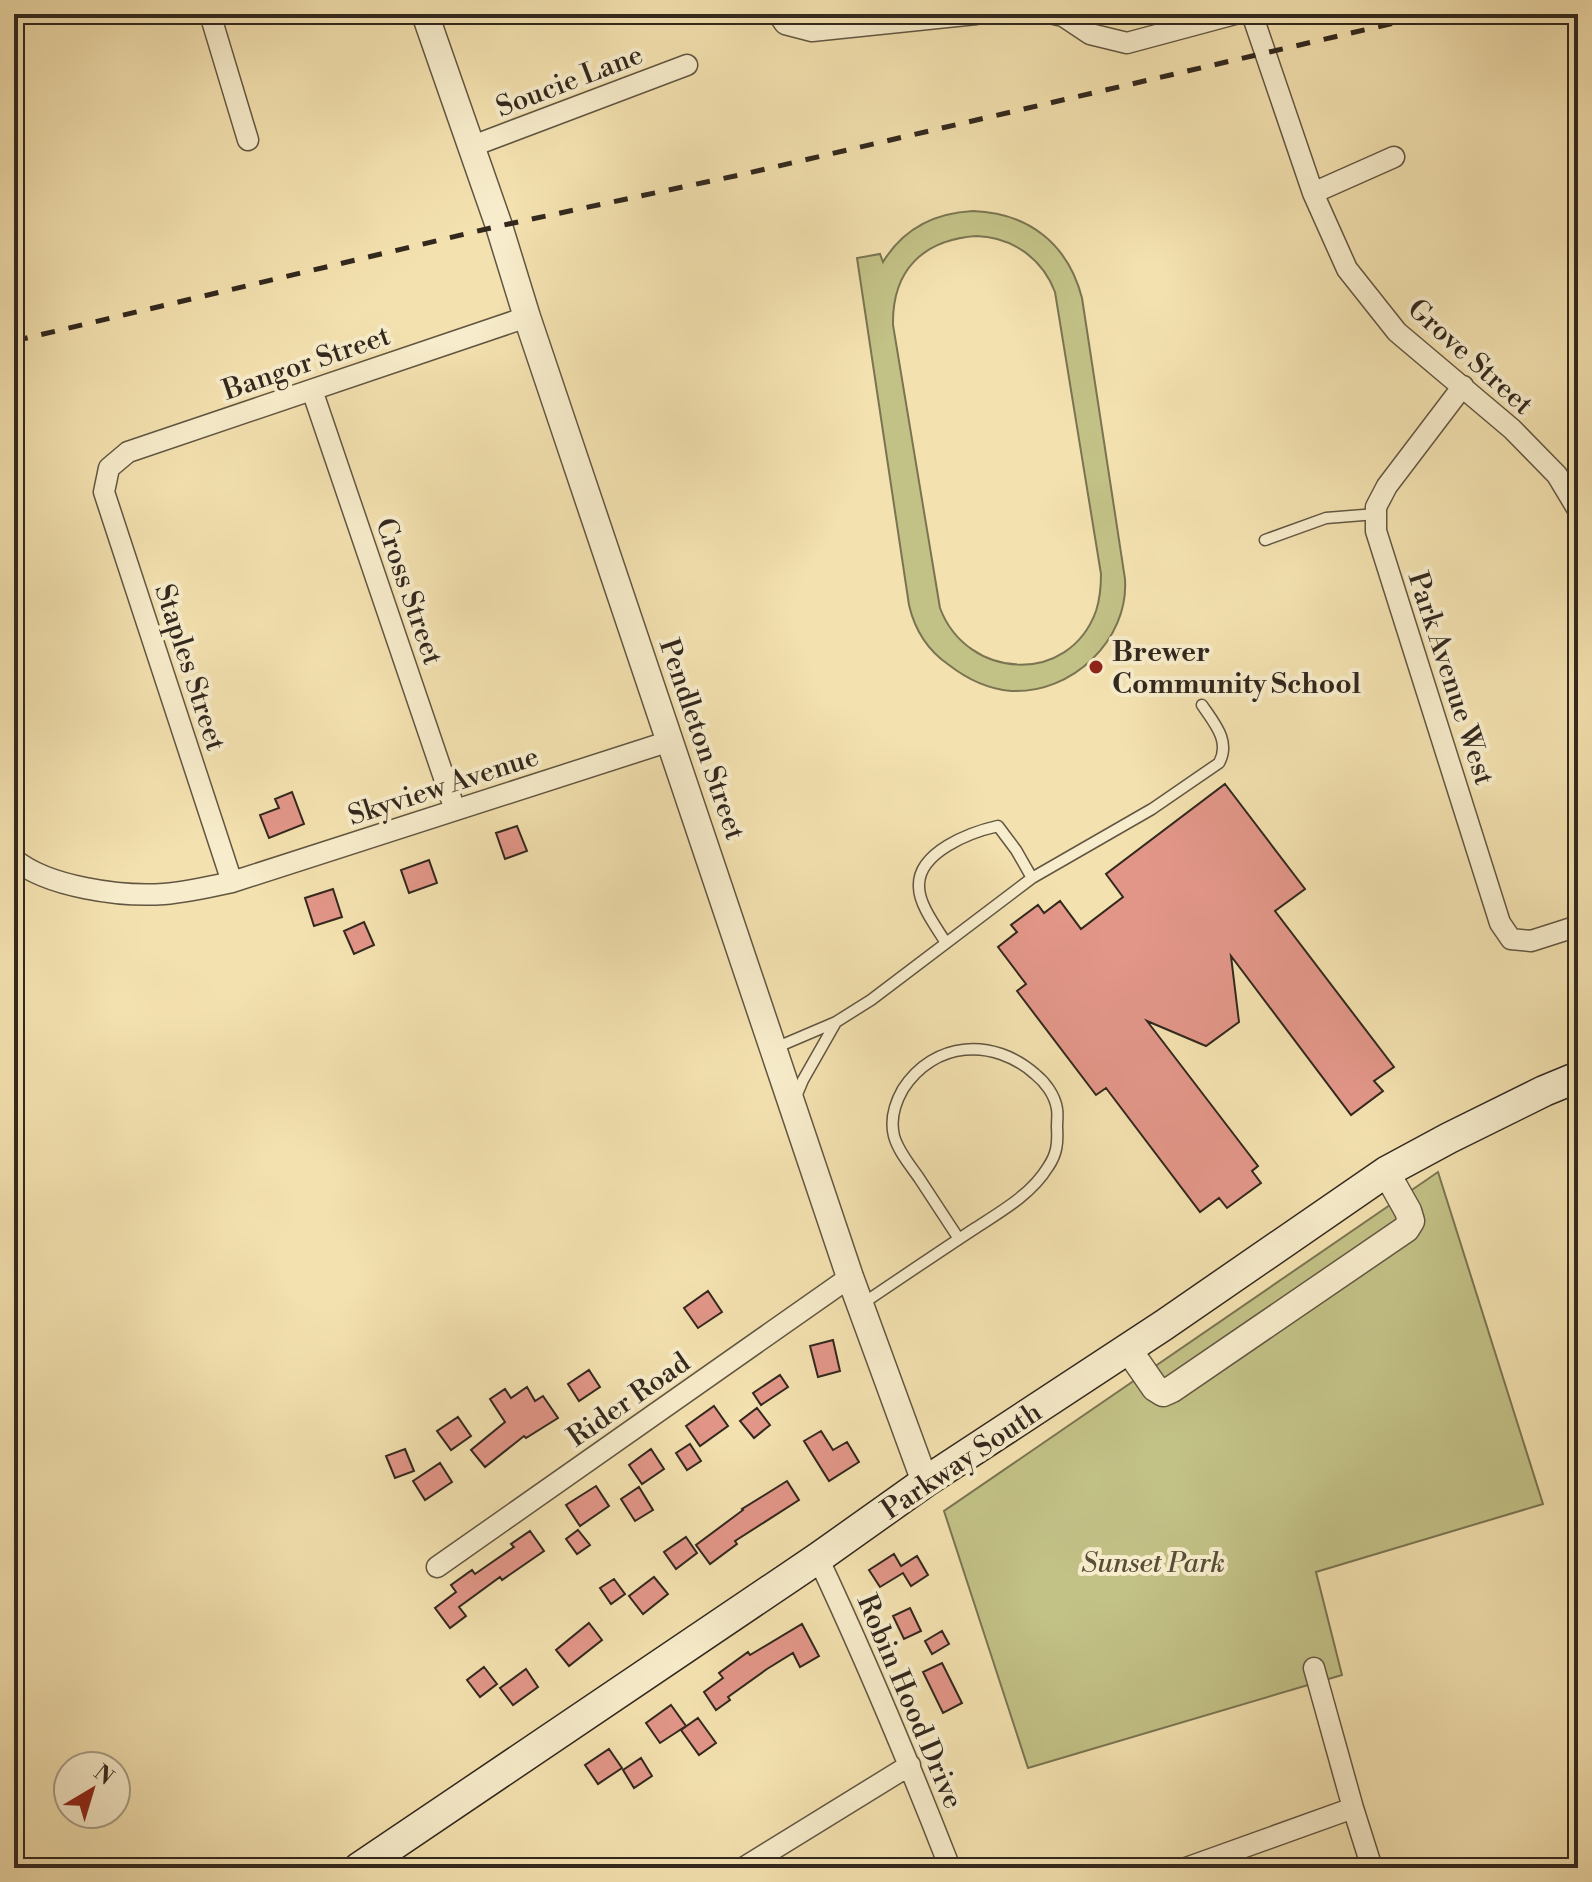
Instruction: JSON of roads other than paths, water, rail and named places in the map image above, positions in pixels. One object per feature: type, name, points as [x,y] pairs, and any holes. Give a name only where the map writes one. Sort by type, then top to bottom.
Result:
[{"type":"main road","name":"Parkway South","points":[[359,1868],[1386,1172],[1530,1097],[1578,1077]]},
{"type":"street","points":[[210,14],[248,140]]},
{"type":"street","name":"Pendleton Street","points":[[425,14],[499,226],[850,1277],[925,1482]]},
{"type":"street","points":[[778,14],[785,24],[812,31],[976,14]]},
{"type":"street","points":[[1054,14],[1063,16],[1090,34],[1127,43],[1235,14]]},
{"type":"street","name":"Grove Street","points":[[1252,14],[1313,193],[1347,269],[1397,332],[1512,429],[1557,475],[1578,510]]},
{"type":"street","name":"Soucie Lane","points":[[470,147],[687,65]]},
{"type":"street","points":[[1313,193],[1394,157]]},
{"type":"street","name":"Bangor Street","points":[[109,468],[128,452],[527,317]]},
{"type":"street","points":[[1376,514],[1376,507],[1387,486],[1463,386]]},
{"type":"street","name":"Cross Street","points":[[312,390],[455,810]]},
{"type":"street","name":"Staples Street","points":[[109,468],[104,492],[232,882]]},
{"type":"street","name":"Park Avenue West","points":[[1376,514],[1376,531],[1500,923],[1511,939],[1531,941],[1578,926]]},
{"type":"street","name":"Skyview Avenue","points":[[14,859],[22,866],[61,883],[112,892],[161,894],[200,890],[670,741]]},
{"type":"street","points":[[1128,1349],[1155,1388],[1163,1393],[1406,1229],[1411,1221],[1408,1211],[1386,1172]]},
{"type":"street","name":"Rider Road","points":[[437,1567],[850,1277]]},
{"type":"street","name":"Robin Hood Drive","points":[[818,1558],[910,1765],[950,1868]]},
{"type":"street","points":[[1314,1668],[1372,1868]]},
{"type":"street","points":[[743,1868],[910,1765]]},
{"type":"street","points":[[1186,1868],[1353,1808]]},
{"type":"lane","points":[[1265,540],[1326,518],[1376,514]]},
{"type":"lane","points":[[774,1049],[836,1022],[871,1000],[1032,878],[1152,809],[1219,763],[1225,747],[1202,705]]},
{"type":"lane","points":[[946,943],[930,917],[919,887],[920,873],[927,862],[952,843],[977,831],[998,826],[1032,878]]},
{"type":"lane","points":[[792,1104],[836,1022]]},
{"type":"lane","points":[[860,1305],[959,1239],[1017,1200],[1046,1171],[1056,1153],[1057,1108],[1041,1079],[1015,1059],[996,1051],[975,1048],[951,1051],[923,1066],[907,1084],[892,1116],[894,1136],[902,1153],[959,1239]]},
{"type":"railway","points":[[14,341],[499,226],[744,174],[1433,14]]},
{"type":"place","name":"Brewer Community School","points":[[1096,667]]},
{"type":"park label","name":"Sunset Park","points":[[1153,1562]]}]
